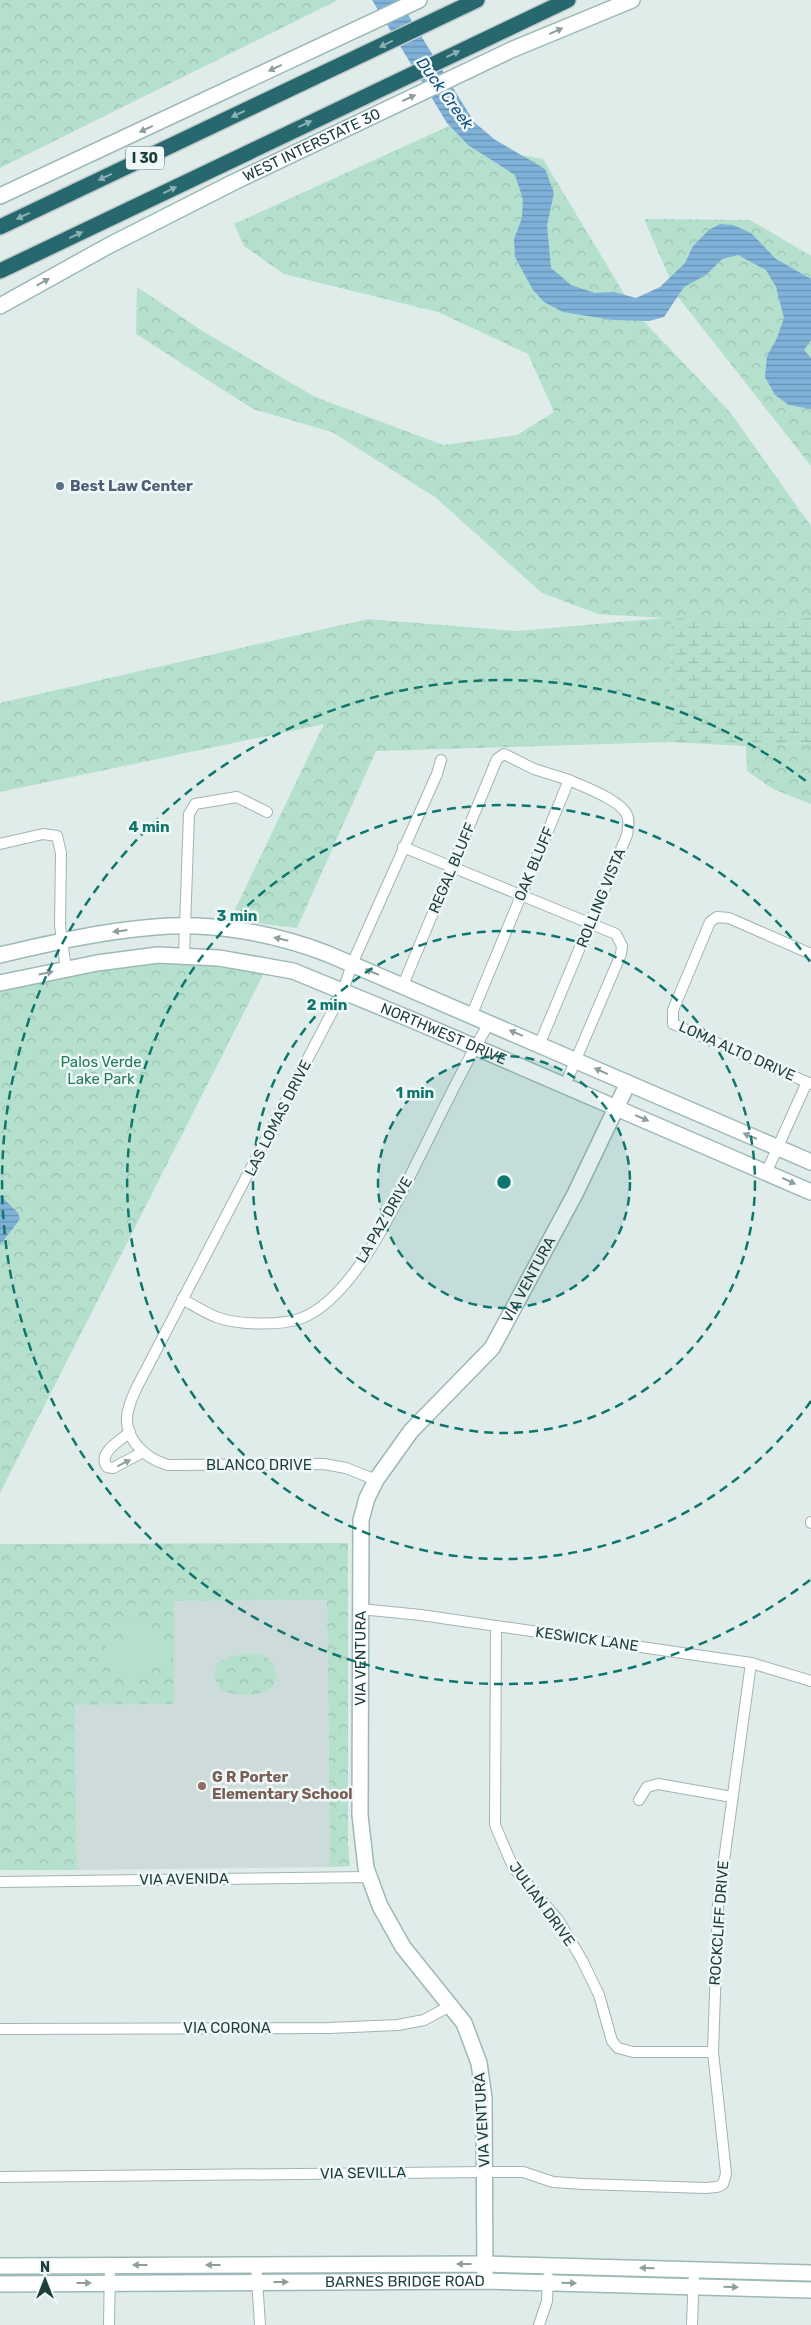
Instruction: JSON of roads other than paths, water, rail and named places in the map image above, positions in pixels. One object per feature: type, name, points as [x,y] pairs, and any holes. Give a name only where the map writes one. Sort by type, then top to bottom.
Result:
[{"type":"highway","name":"I 30","points":[[0,227],[478,0]]},
{"type":"highway","points":[[562,3],[575,0]]},
{"type":"highway","name":"I 30","points":[[0,271],[229,160],[562,3]]},
{"type":"main road","points":[[0,196],[67,167],[419,0]]},
{"type":"main road","name":"WEST INTERSTATE 30","points":[[0,306],[108,246],[349,126],[511,50],[632,0]]},
{"type":"main road","name":"NORTHWEST DRIVE","points":[[0,955],[62,941],[155,927],[185,926],[278,938],[302,944],[540,1043],[811,1162]]},
{"type":"main road","name":"NORTHWEST DRIVE","points":[[0,983],[131,958],[184,955],[274,966],[293,971],[343,991],[767,1171],[811,1192]]},
{"type":"main road","name":"VIA VENTURA","points":[[485,2281],[484,2098],[479,2063],[464,2023],[403,1947],[380,1906],[368,1877],[360,1815],[361,1520],[367,1498],[376,1480],[411,1431],[492,1348],[575,1194],[628,1083]]},
{"type":"main road","name":"BARNES BRIDGE ROAD","points":[[0,2266],[485,2264],[811,2273]]},
{"type":"main road","name":"BARNES BRIDGE ROAD","points":[[0,2284],[485,2281],[811,2290]]},
{"type":"street","name":"REGAL BLUFF","points":[[403,985],[497,759],[504,754],[534,769],[570,780]]},
{"type":"street","name":"LAS LOMAS DRIVE","points":[[130,1432],[126,1419],[128,1407],[182,1299],[343,991],[352,964],[437,774],[441,760]]},
{"type":"street","name":"OAK BLUFF","points":[[472,1014],[570,780]]},
{"type":"street","name":"ROLLING VISTA","points":[[540,1043],[592,924],[627,835],[628,816],[620,804],[570,780]]},
{"type":"street","points":[[184,955],[189,814],[195,804],[237,797],[267,812]]},
{"type":"street","points":[[0,844],[43,834],[57,836],[61,853],[59,902],[66,969]]},
{"type":"street","points":[[403,847],[616,934],[622,946],[622,954],[565,1085]]},
{"type":"street","name":"LOMA ALTO DRIVE","points":[[809,1083],[673,1024],[673,1010],[710,922],[718,918],[729,918],[811,954]]},
{"type":"street","name":"LA PAZ DRIVE","points":[[182,1299],[216,1317],[242,1322],[270,1323],[302,1318],[341,1288],[368,1254],[395,1206],[475,1047],[490,1022]]},
{"type":"street","points":[[767,1171],[809,1083]]},
{"type":"street","points":[[130,1432],[104,1455],[107,1467],[113,1468],[143,1452]]},
{"type":"street","name":"BLANCO DRIVE","points":[[130,1432],[133,1443],[143,1452],[156,1462],[168,1465],[324,1464],[346,1468],[376,1480]]},
{"type":"street","name":"KESWICK LANE","points":[[360,1609],[421,1615],[750,1663],[811,1681]]},
{"type":"street","name":"JULIAN DRIVE","points":[[496,1626],[495,1825],[513,1867],[559,1921],[582,1960],[599,1995],[609,2024],[612,2041],[618,2048],[633,2052],[713,2052]]},
{"type":"street","name":"ROCKCLIFF DRIVE","points":[[723,2184],[726,2174],[713,2052],[717,1912],[750,1663]]},
{"type":"street","points":[[639,1800],[647,1788],[658,1784],[732,1797]]},
{"type":"street","name":"VIA AVENIDA","points":[[0,1882],[368,1877]]},
{"type":"street","name":"VIA CORONA","points":[[0,2029],[319,2028],[398,2025],[424,2020],[450,2006]]},
{"type":"street","name":"VIA SEVILLA","points":[[0,2177],[523,2172],[553,2182],[584,2184],[705,2188],[717,2187],[723,2184]]},
{"type":"street","points":[[256,2264],[260,2325]]},
{"type":"street","points":[[109,2325],[110,2265]]},
{"type":"street","points":[[539,2325],[547,2301],[548,2266]]},
{"type":"street","points":[[692,2325],[694,2270]]},
{"type":"water","name":"Duck Creek","points":[[372,0],[399,0],[474,122],[494,139],[545,169],[554,193],[547,225],[551,268],[571,285],[595,293],[614,292],[636,298],[660,287],[685,263],[693,246],[709,230],[720,224],[733,225],[751,233],[776,259],[811,279],[811,340],[804,350],[811,358],[811,409],[789,405],[775,395],[765,377],[767,356],[777,338],[784,318],[776,287],[766,270],[738,255],[722,259],[706,275],[684,287],[664,317],[649,321],[613,320],[563,312],[544,302],[533,290],[515,257],[514,239],[522,218],[523,199],[515,175],[468,145],[447,123]]},
{"type":"water","points":[[0,1195],[18,1213],[20,1219],[0,1245]]},
{"type":"place","name":"Best Law Center","points":[[60,486]]},
{"type":"place","name":"G R Porter Elementary School","points":[[202,1786]]},
{"type":"park label","name":"Palos Verde Lake Park","points":[[101,1070]]}]
